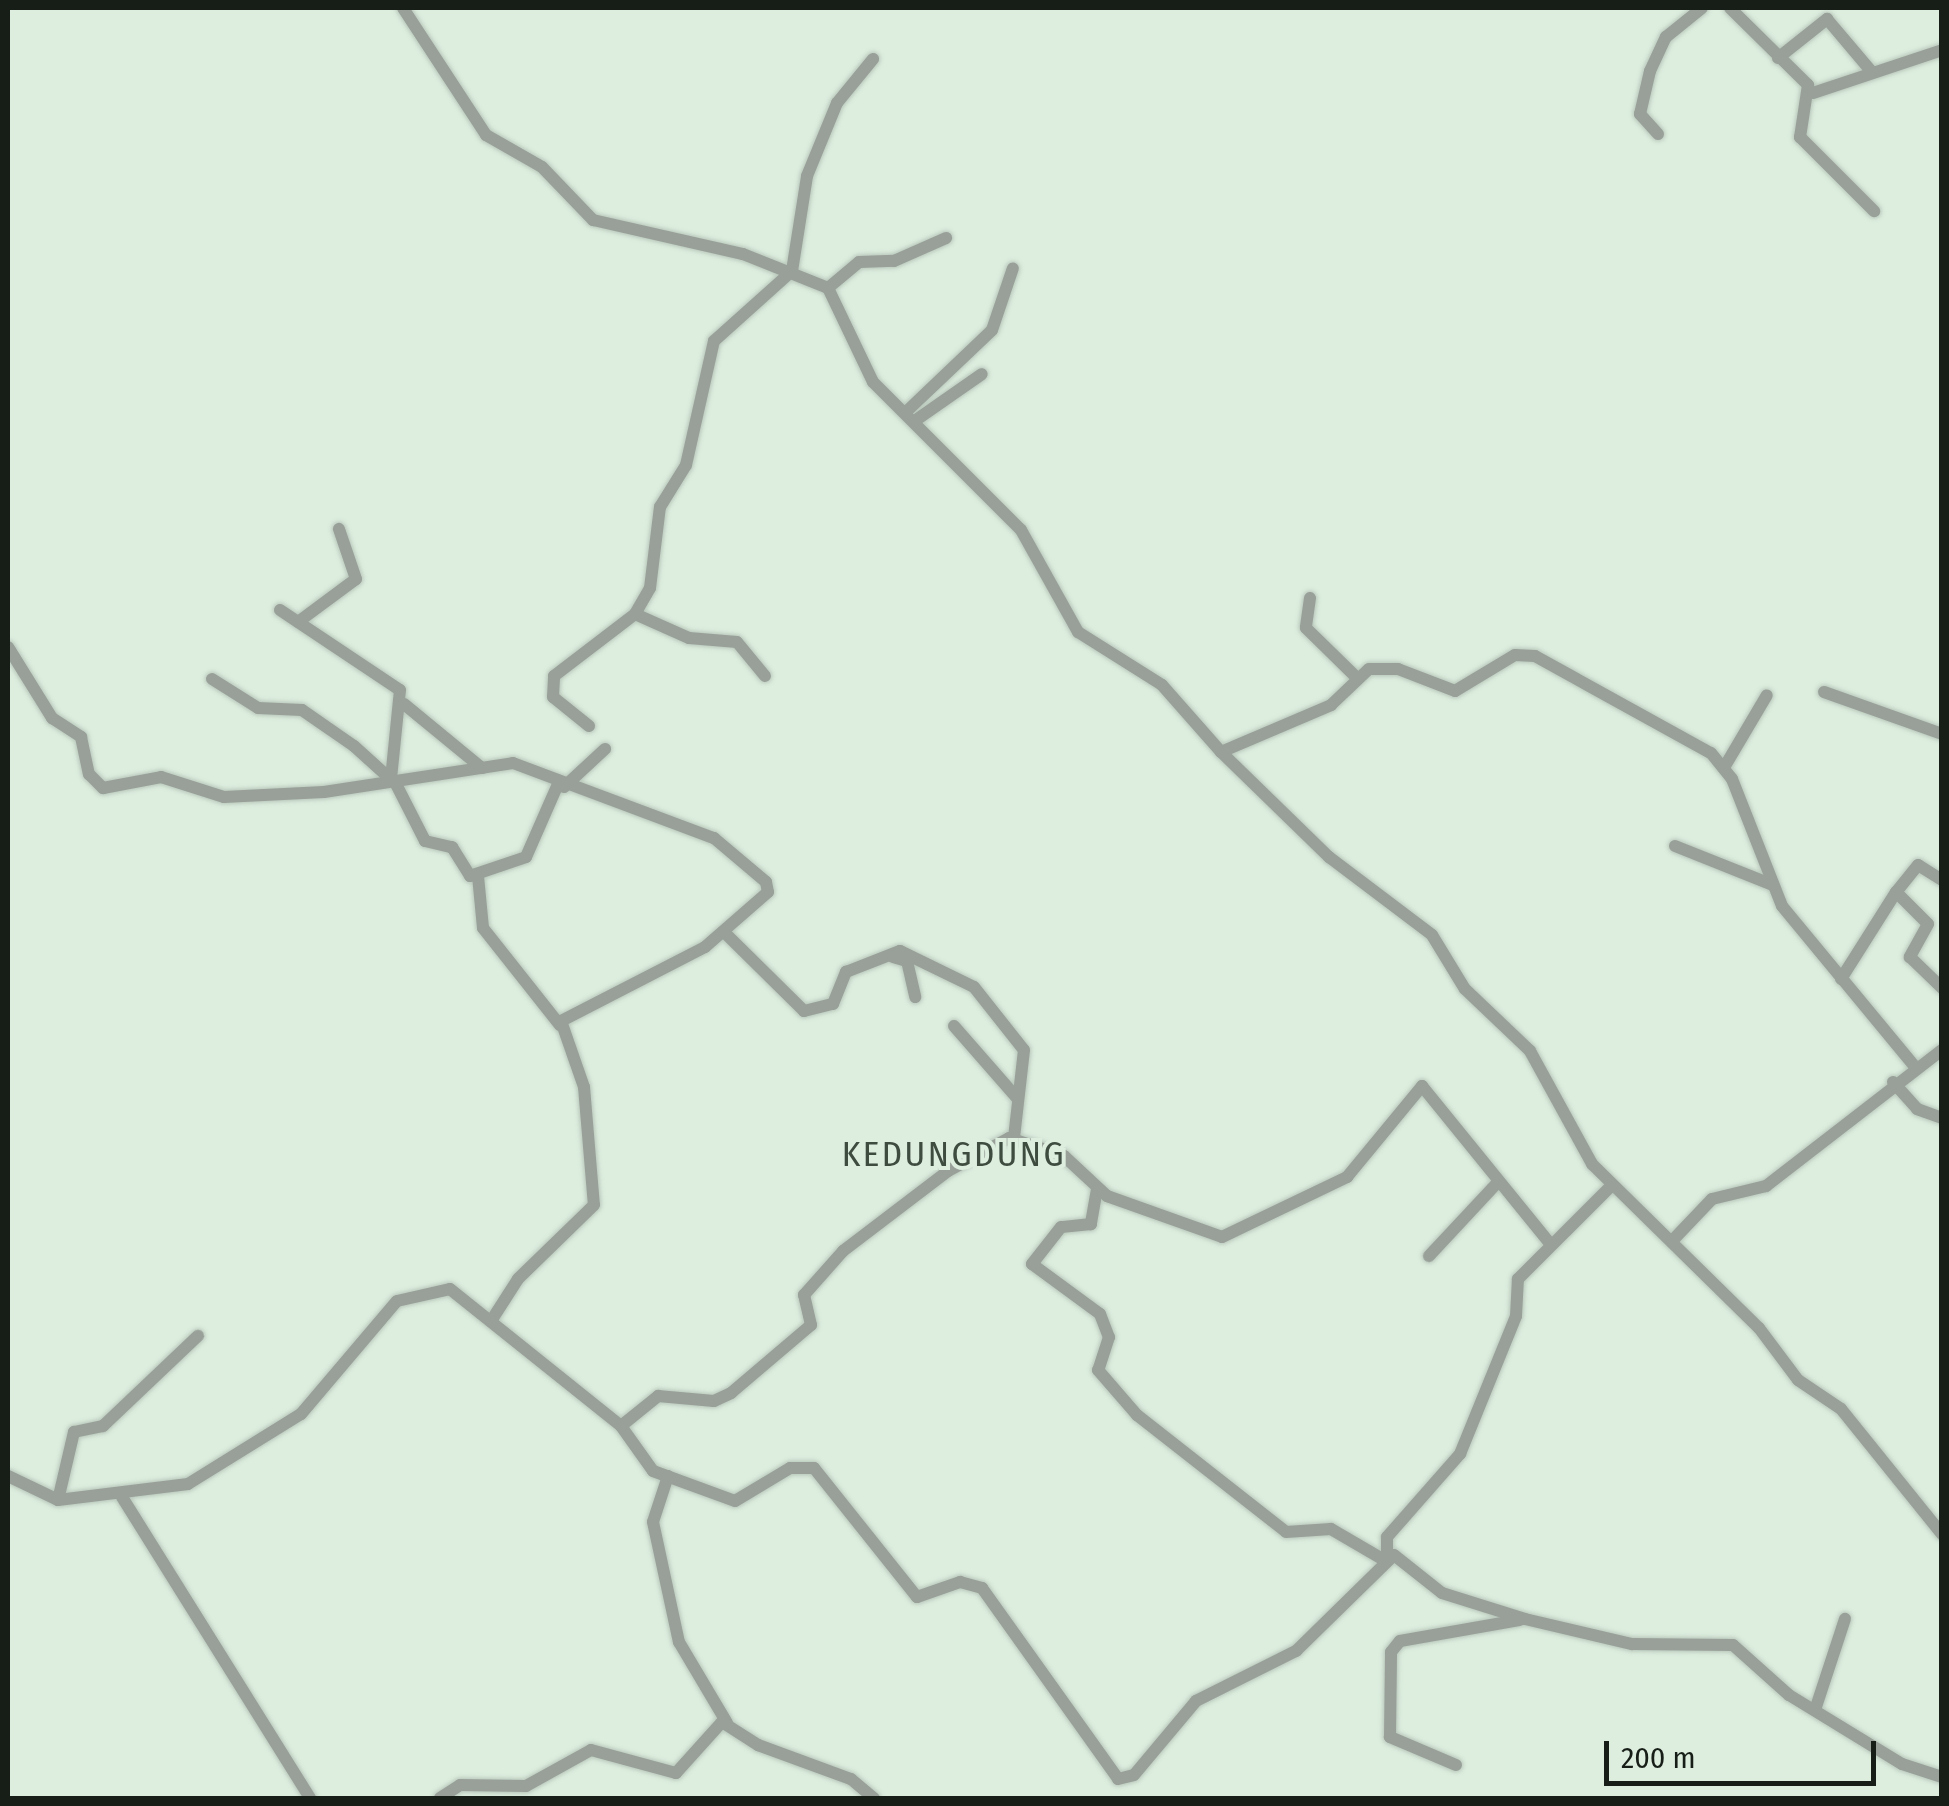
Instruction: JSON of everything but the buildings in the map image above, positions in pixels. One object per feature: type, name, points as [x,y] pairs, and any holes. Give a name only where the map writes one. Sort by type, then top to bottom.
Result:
[{"type":"street","points":[[403,8],[486,135],[542,167],[593,220],[792,271],[828,288],[863,367],[1021,530],[1078,632],[1162,686],[1221,752],[1329,856],[1432,935],[1465,989],[1530,1051],[1611,1186],[1672,1241],[1798,1380],[1841,1409],[1942,1534]]},
{"type":"street","points":[[1658,134],[1640,104],[1655,56],[1702,8]]},
{"type":"street","points":[[1730,8],[1813,93]]},
{"type":"street","points":[[1778,58],[1827,19],[1871,71]]},
{"type":"street","points":[[1813,93],[1942,50]]},
{"type":"street","points":[[590,726],[553,697],[554,676],[636,614],[654,576],[660,507],[686,465],[714,341],[792,271],[808,176],[829,119],[873,59]]},
{"type":"street","points":[[1813,93],[1800,136],[1874,210]]},
{"type":"street","points":[[828,288],[860,262],[894,261],[946,238]]},
{"type":"street","points":[[912,415],[992,330],[1013,268]]},
{"type":"street","points":[[912,415],[982,374]]},
{"type":"street","points":[[298,622],[356,579],[338,529]]},
{"type":"street","points":[[1310,598],[1306,628],[1354,674]]},
{"type":"street","points":[[280,610],[400,690],[404,704],[393,781]]},
{"type":"street","points":[[636,614],[688,638],[737,642],[766,676]]},
{"type":"street","points":[[8,647],[52,718],[81,737],[89,774],[103,788],[172,778],[230,797],[393,781],[513,763],[561,786],[714,838],[766,882],[768,892],[725,933],[560,1025]]},
{"type":"street","points":[[1221,752],[1331,705],[1354,674],[1398,668],[1455,691],[1496,659],[1536,656],[1725,766],[1772,885],[1841,979],[1916,1068]]},
{"type":"street","points":[[212,679],[258,708],[302,710],[393,781],[425,841],[452,847],[462,872],[478,876],[526,857],[561,786],[606,748]]},
{"type":"street","points":[[1824,692],[1942,734]]},
{"type":"street","points":[[1725,766],[1767,696]]},
{"type":"street","points":[[404,704],[482,768]]},
{"type":"street","points":[[1676,846],[1772,885]]},
{"type":"street","points":[[1841,979],[1896,892],[1918,866],[1942,880]]},
{"type":"street","points":[[478,876],[483,928],[560,1025],[584,1087],[594,1205],[518,1280],[493,1318]]},
{"type":"street","points":[[1896,892],[1928,924],[1910,956],[1942,988]]},
{"type":"street","points":[[725,933],[804,1011],[833,1004],[846,972],[883,957],[918,952],[990,1004],[1024,1050],[1014,1138]]},
{"type":"street","points":[[883,957],[907,961],[915,998]]},
{"type":"street","points":[[954,1026],[1018,1098]]},
{"type":"street","points":[[1672,1241],[1712,1199],[1766,1186],[1893,1082],[1942,1050]]},
{"type":"street","points":[[1893,1082],[1918,1109],[1942,1118]]},
{"type":"street","points":[[622,1426],[658,1396],[714,1400],[731,1393],[811,1325],[804,1295],[843,1251],[948,1171],[1014,1138],[1064,1156],[1097,1188],[1212,1236],[1237,1233],[1347,1178],[1422,1086],[1548,1241]]},
{"type":"street","points":[[1429,1256],[1497,1183]]},
{"type":"street","points":[[8,1476],[58,1500],[122,1497],[188,1484],[274,1435],[324,1394],[397,1301],[450,1290],[493,1318],[622,1426],[668,1476],[735,1501],[790,1468],[814,1468],[917,1597],[970,1582],[992,1598],[1087,1743],[1122,1780],[1178,1716],[1296,1651],[1386,1558],[1387,1536],[1460,1454],[1516,1316],[1518,1279],[1548,1241],[1611,1186]]},
{"type":"street","points":[[1097,1188],[1090,1224],[1061,1227],[1032,1264],[1100,1314],[1109,1342],[1098,1370],[1137,1415],[1286,1532],[1332,1529],[1386,1558],[1408,1559],[1442,1592],[1528,1620],[1632,1644],[1724,1642],[1815,1710],[1902,1764],[1942,1776]]},
{"type":"street","points":[[58,1500],[74,1432],[103,1426],[198,1336]]},
{"type":"street","points":[[668,1476],[653,1522],[679,1642],[727,1723],[758,1746],[851,1779],[874,1798]]},
{"type":"street","points":[[122,1497],[310,1798]]},
{"type":"street","points":[[1815,1710],[1845,1619]]},
{"type":"street","points":[[1456,1765],[1438,1750],[1390,1737],[1391,1652],[1400,1641],[1528,1620]]},
{"type":"street","points":[[440,1798],[467,1784],[526,1786],[592,1750],[676,1773],[727,1723]]},
{"type":"district","name":"KEDUNGDUNG","points":[[954,1154]]}]
